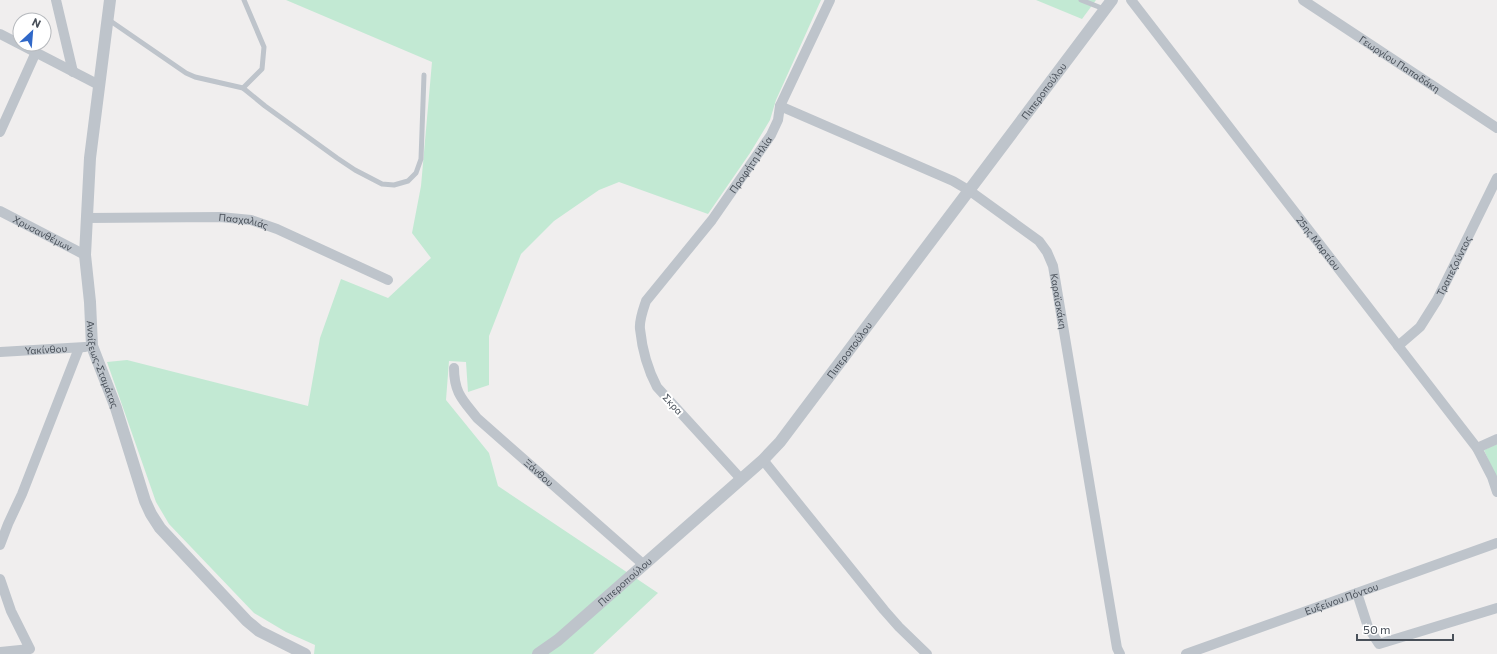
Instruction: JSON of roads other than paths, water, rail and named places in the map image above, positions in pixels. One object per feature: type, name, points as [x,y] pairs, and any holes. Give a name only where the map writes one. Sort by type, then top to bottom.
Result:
[{"type":"street","points":[[56,0],[73,72]]},
{"type":"street","name":"Ανοίξεως-Σταμάτας","points":[[110,0],[90,158],[85,255],[90,302],[92,346],[116,408],[150,514],[160,528],[236,611],[247,621],[260,631],[305,654]]},
{"type":"street","name":"Προφήτη Ηλία","points":[[642,312],[646,301],[712,220],[771,135],[778,120],[780,106],[830,0]]},
{"type":"street","name":"25ης Μαρτίου","points":[[1131,0],[1477,448],[1492,477],[1497,492]]},
{"type":"street","name":"Γεωργίου Παπαδάκη","points":[[1303,0],[1497,128]]},
{"type":"street","name":"Πιπεροπούλου","points":[[538,654],[558,640],[763,460],[780,442],[1108,5]]},
{"type":"street","points":[[0,34],[12,40]]},
{"type":"street","points":[[0,132],[36,52],[99,85]]},
{"type":"street","name":"Καραϊσκάκη","points":[[780,106],[970,190],[1039,241],[1047,252],[1053,266],[1117,648],[1120,654]]},
{"type":"street","name":"Τραπεζούντος","points":[[1398,346],[1420,327],[1437,300],[1497,178]]},
{"type":"street","name":"Χρυσανθέμων","points":[[0,211],[85,255]]},
{"type":"street","name":"Πασχαλιάς","points":[[87,218],[220,217],[251,220],[277,229],[388,280]]},
{"type":"street","name":"Σκρα","points":[[642,312],[640,328],[650,373],[657,387],[741,479]]},
{"type":"street","name":"Υακίνθου","points":[[0,352],[92,346]]},
{"type":"street","points":[[0,545],[22,494],[79,348]]},
{"type":"street","name":"Ξάνθου","points":[[454,368],[454,381],[458,394],[478,418],[644,564]]},
{"type":"street","points":[[1477,448],[1497,439]]},
{"type":"street","points":[[763,460],[884,610],[927,654]]},
{"type":"street","name":"Ευξείνου Πόντου","points":[[1186,654],[1497,544]]},
{"type":"street","points":[[0,579],[11,611],[30,649],[0,652]]},
{"type":"street","points":[[1357,593],[1368,627],[1379,644],[1497,608]]},
{"type":"lane","points":[[243,88],[262,69],[264,47],[244,0]]},
{"type":"lane","points":[[1082,0],[1108,5]]},
{"type":"lane","points":[[108,20],[186,73],[195,77],[243,88],[265,106],[350,167],[382,184],[394,185],[410,180],[416,173],[420,164],[424,75]]}]
